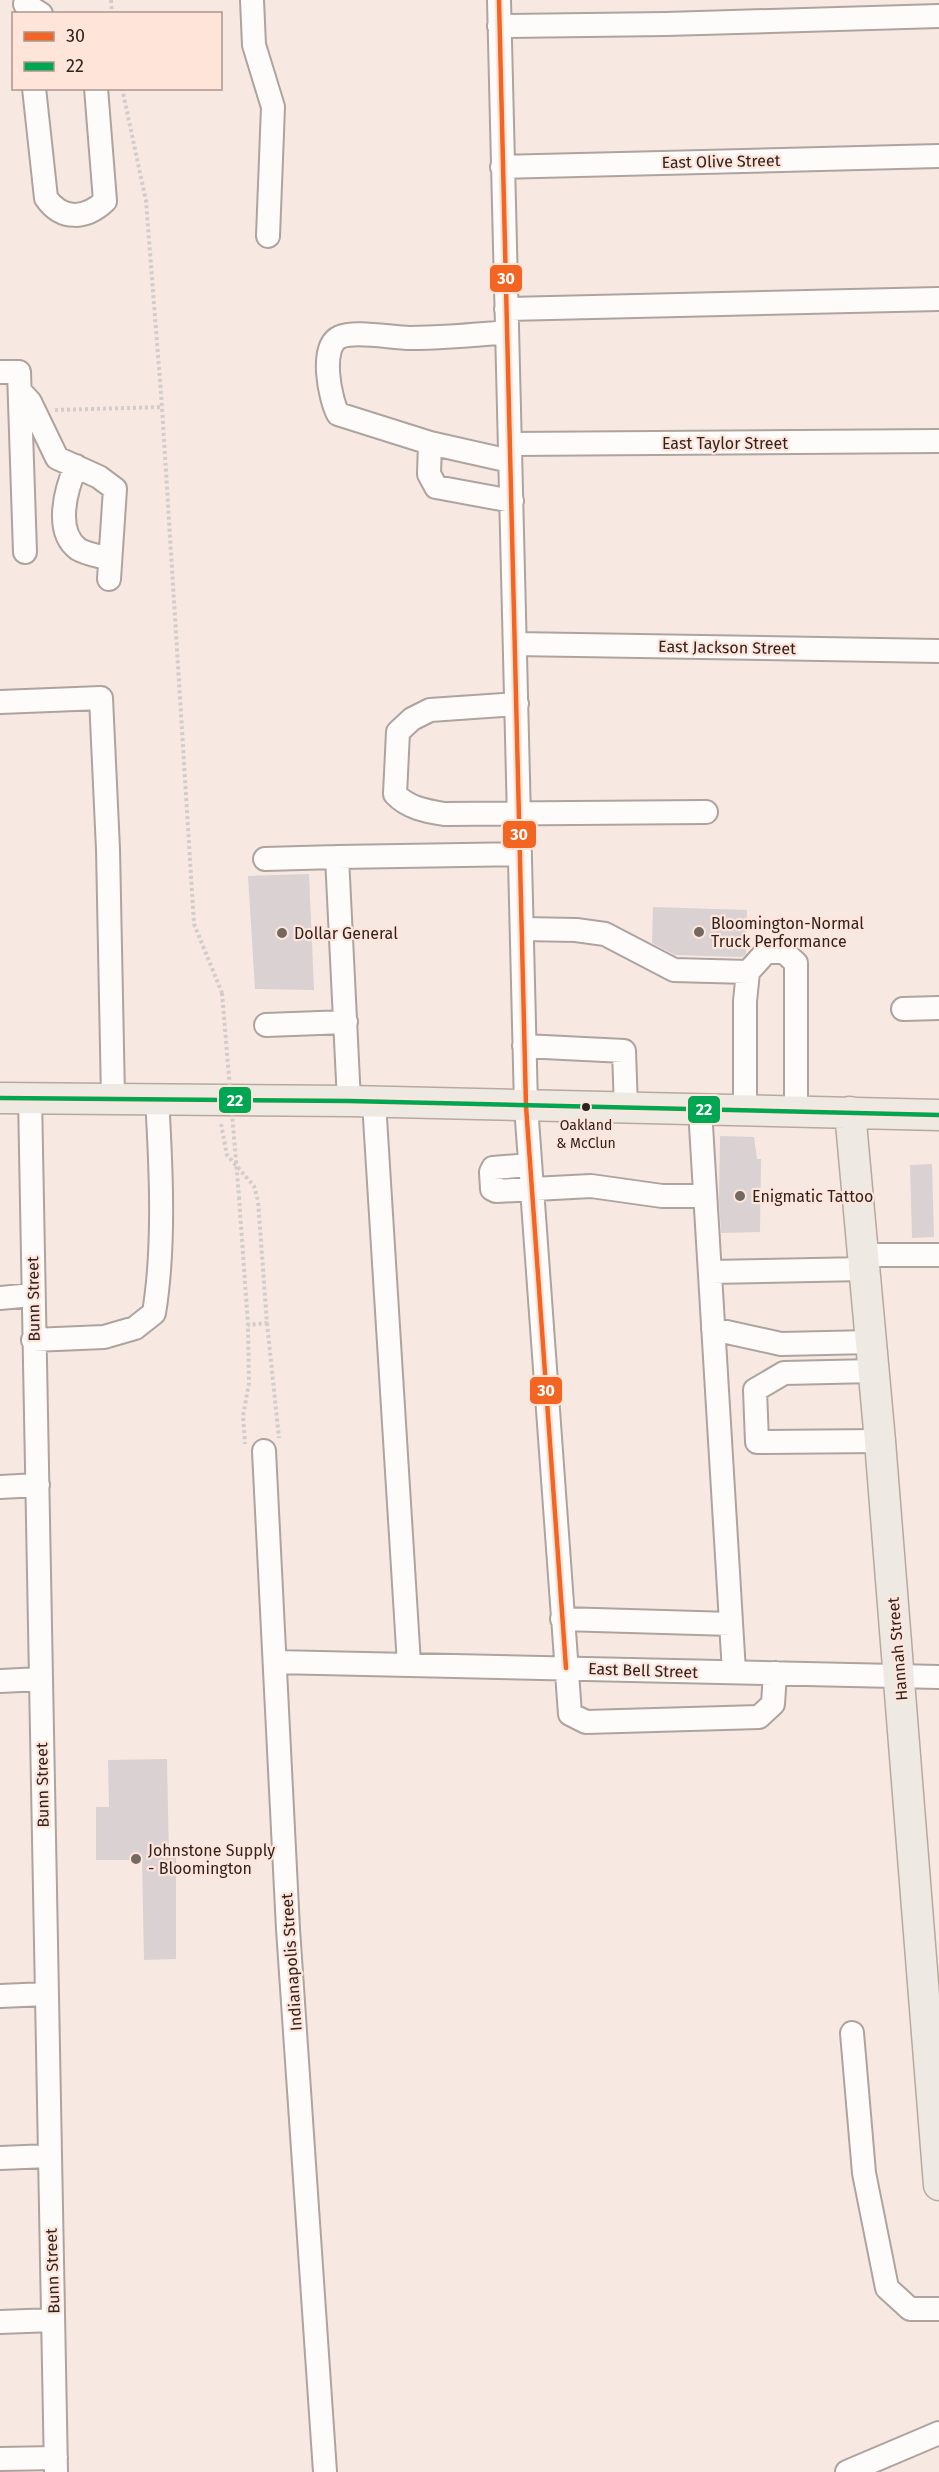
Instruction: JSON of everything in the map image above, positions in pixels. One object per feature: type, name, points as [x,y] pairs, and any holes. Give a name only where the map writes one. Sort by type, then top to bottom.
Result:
[{"type":"main road","points":[[0,1098],[113,1097],[939,1115]]},
{"type":"main road","name":"Hannah Street","points":[[850,1112],[880,1441],[939,2185]]},
{"type":"street","points":[[252,0],[254,45],[273,108],[268,236]]},
{"type":"street","points":[[499,0],[526,1106],[570,1714],[586,1722],[759,1717],[774,1704],[775,1673]]},
{"type":"street","points":[[500,26],[939,16]]},
{"type":"street","points":[[34,90],[46,198],[53,208],[68,215],[85,214],[96,209],[105,201],[96,90]]},
{"type":"street","name":"East Olive Street","points":[[502,167],[939,156]]},
{"type":"street","points":[[506,309],[939,299]]},
{"type":"street","name":"East Taylor Street","points":[[507,332],[410,338],[349,335],[338,337],[331,346],[327,367],[331,401],[338,414],[430,443],[510,452],[939,441]]},
{"type":"street","points":[[13,379],[30,402],[57,458],[76,466],[99,477],[115,489],[109,569],[79,549],[65,534],[65,510],[69,482],[76,466]]},
{"type":"street","points":[[13,379],[25,552]]},
{"type":"street","points":[[430,443],[429,474],[436,488],[512,501]]},
{"type":"street","name":"East Jackson Street","points":[[515,644],[939,651]]},
{"type":"street","points":[[0,702],[100,698],[108,849],[113,1097]]},
{"type":"street","points":[[517,704],[430,710],[412,719],[398,732],[395,756],[395,794],[402,802],[423,811],[444,814],[706,812]]},
{"type":"street","points":[[265,859],[520,854]]},
{"type":"street","points":[[337,857],[346,1022],[361,1102],[409,1664]]},
{"type":"street","points":[[522,929],[576,930],[605,934],[674,970],[748,972]]},
{"type":"street","points":[[745,1110],[745,1001],[748,972],[766,952],[784,952],[796,963],[796,1111]]},
{"type":"street","points":[[903,1009],[939,1008]]},
{"type":"street","points":[[266,1025],[346,1022]]},
{"type":"street","points":[[524,1046],[624,1051],[626,1107]]},
{"type":"street","name":"Bunn Street","points":[[30,1097],[56,2465]]},
{"type":"street","points":[[33,1340],[104,1337],[135,1328],[154,1313],[159,1282],[160,1148],[157,1098]]},
{"type":"street","points":[[700,1109],[734,1672]]},
{"type":"street","points":[[530,1165],[493,1168],[491,1172],[493,1191],[591,1186],[662,1196],[705,1196]]},
{"type":"street","points":[[710,1272],[939,1255]]},
{"type":"street","points":[[0,1298],[32,1295]]},
{"type":"street","points":[[713,1329],[781,1344],[872,1356]]},
{"type":"street","points":[[872,1356],[784,1373],[755,1390],[757,1442],[880,1441]]},
{"type":"street","name":"Indianapolis Street","points":[[264,1451],[288,1929],[325,2472]]},
{"type":"street","points":[[0,1487],[38,1485]]},
{"type":"street","points":[[562,1619],[731,1623]]},
{"type":"street","name":"East Bell Street","points":[[275,1662],[939,1677]]},
{"type":"street","points":[[0,1681],[41,1679]]},
{"type":"street","points":[[0,1996],[46,1994]]},
{"type":"street","points":[[852,2034],[864,2173],[887,2288],[910,2309],[939,2309]]},
{"type":"street","points":[[0,2158],[49,2156]]},
{"type":"street","points":[[0,2322],[53,2320]]},
{"type":"street","points":[[847,2472],[939,2433]]},
{"type":"street","points":[[0,2459],[56,2465]]},
{"type":"path","points":[[122,90],[146,201],[162,407],[194,924],[222,993],[239,1197]]},
{"type":"path","points":[[49,410],[162,407]]},
{"type":"path","points":[[221,1124],[227,1155],[254,1186],[258,1201],[280,1450],[264,1451]]},
{"type":"path","points":[[248,1325],[267,1323]]},
{"type":"building","name":"Dollar General","points":[[309,874],[314,990],[255,989],[248,876]]},
{"type":"building","name":"Bloomington-Normal Truck Performance","points":[[653,907],[747,910],[746,954],[743,957],[675,955],[652,943]]},
{"type":"building","name":"Enigmatic Tattoo","points":[[720,1136],[754,1137],[757,1159],[761,1159],[760,1232],[721,1233]]},
{"type":"building","points":[[932,1164],[934,1237],[912,1238],[910,1165]]},
{"type":"building","name":"Johnstone Supply - Bloomington","points":[[167,1759],[169,1858],[176,1858],[176,1959],[144,1960],[142,1860],[96,1860],[96,1807],[109,1807],[108,1760]]},
{"type":"transit line","name":"30","points":[[499,0],[526,1106],[566,1668]]},
{"type":"transit line","name":"22","points":[[0,1098],[349,1101],[939,1115]]},
{"type":"place","name":"Bloomington-Normal Truck Performance","points":[[699,932]]},
{"type":"place","name":"Dollar General","points":[[282,933]]},
{"type":"place","name":"Oakland & McClun","points":[[586,1107]]},
{"type":"place","name":"Enigmatic Tattoo","points":[[740,1196]]},
{"type":"place","name":"Johnstone Supply - Bloomington","points":[[136,1859]]}]
